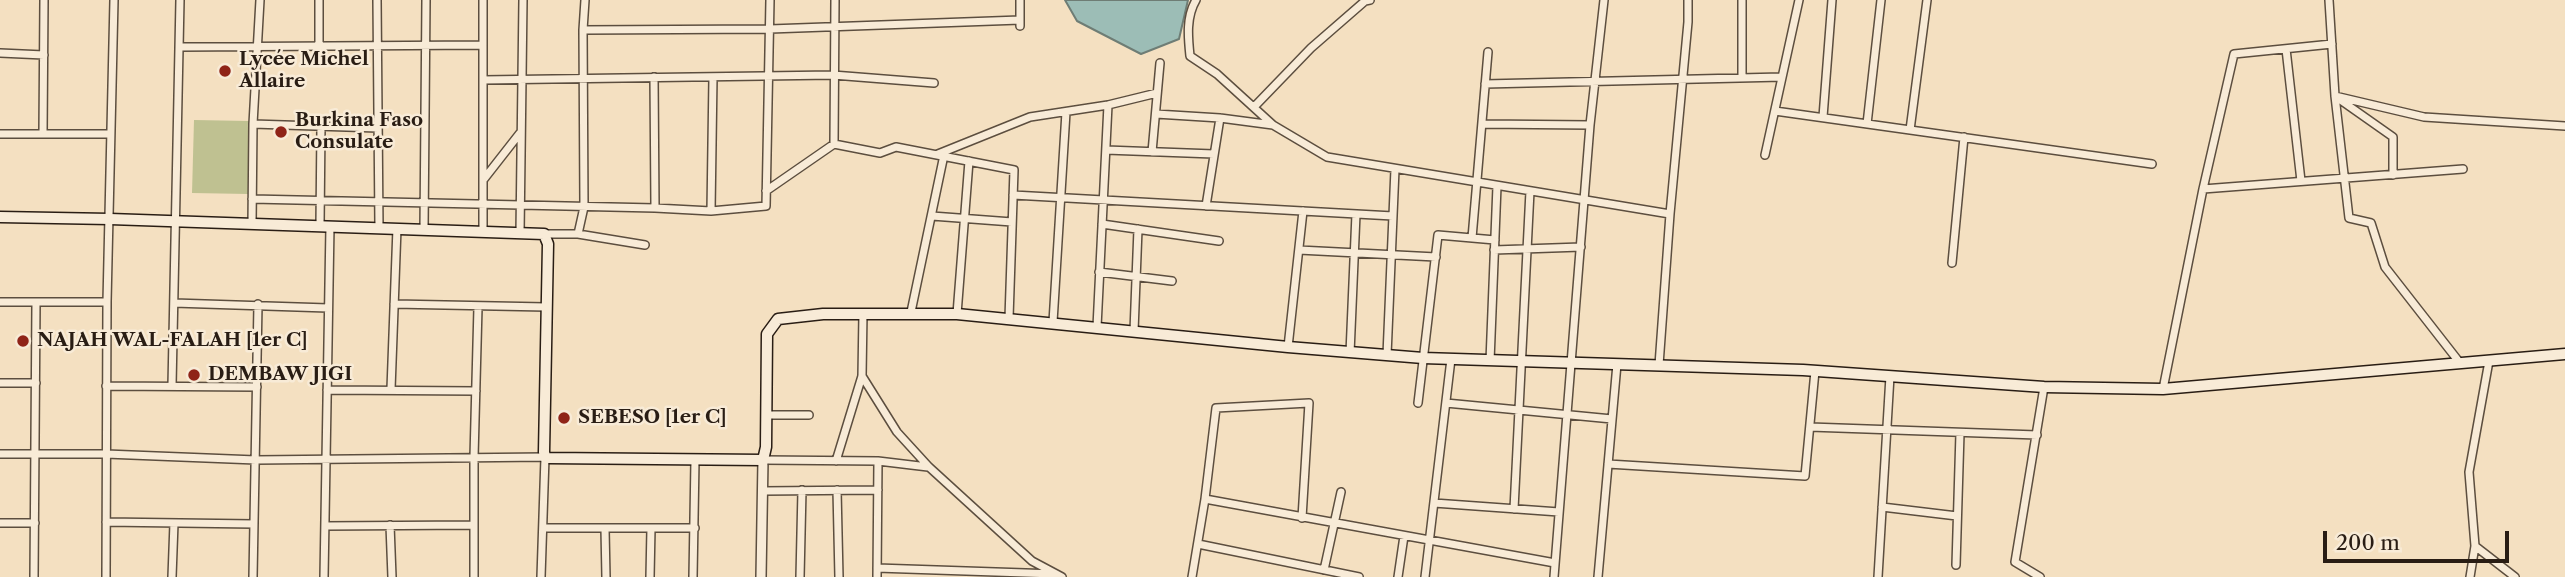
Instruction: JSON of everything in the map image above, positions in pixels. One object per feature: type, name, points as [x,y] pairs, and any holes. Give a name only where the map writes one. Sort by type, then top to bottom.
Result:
[{"type":"main road","points":[[0,217],[544,234],[548,244],[545,457],[763,460],[766,447],[766,334],[778,319],[863,313],[957,314],[1009,318],[1423,358],[1815,371],[2044,387],[2163,388],[2565,354]]},
{"type":"street","points":[[43,134],[44,0]]},
{"type":"street","points":[[106,577],[107,302],[114,0]]},
{"type":"street","points":[[172,386],[180,0]]},
{"type":"street","points":[[252,224],[253,124],[260,0]]},
{"type":"street","points":[[319,0],[319,47]]},
{"type":"street","points":[[377,0],[379,227]]},
{"type":"street","points":[[424,229],[426,0]]},
{"type":"street","points":[[482,0],[483,232]]},
{"type":"street","points":[[520,233],[523,0]]},
{"type":"street","points":[[578,234],[584,207],[583,30],[586,0]]},
{"type":"street","points":[[252,199],[711,211],[766,206],[770,0]]},
{"type":"street","points":[[834,144],[835,0]]},
{"type":"street","points":[[583,30],[1020,23],[1020,0]]},
{"type":"street","points":[[1196,0],[1191,8],[1189,56],[1217,74],[1273,125],[1327,157],[1670,214]]},
{"type":"street","points":[[1254,107],[1311,48],[1365,1],[1370,0]]},
{"type":"street","points":[[1554,577],[1590,125],[1604,0]]},
{"type":"street","points":[[1659,365],[1688,0]]},
{"type":"street","points":[[1742,0],[1742,78]]},
{"type":"street","points":[[1765,155],[1799,0]]},
{"type":"street","points":[[1823,117],[1832,0]]},
{"type":"street","points":[[1867,124],[1881,0]]},
{"type":"street","points":[[1910,130],[1927,0]]},
{"type":"street","points":[[2329,0],[2335,96],[2349,218],[2371,223],[2385,267],[2460,363]]},
{"type":"street","points":[[2163,388],[2203,189],[2234,54],[2332,44]]},
{"type":"street","points":[[180,47],[483,45]]},
{"type":"street","points":[[2286,49],[2301,181]]},
{"type":"street","points":[[1472,238],[1488,52]]},
{"type":"street","points":[[0,53],[44,55]]},
{"type":"street","points":[[1152,152],[1160,63]]},
{"type":"street","points":[[483,80],[833,75],[934,83]]},
{"type":"street","points":[[654,77],[655,208]]},
{"type":"street","points":[[711,211],[713,77]]},
{"type":"street","points":[[1485,83],[1782,77]]},
{"type":"street","points":[[941,155],[1030,117],[1066,113],[1157,93]]},
{"type":"street","points":[[2335,96],[2424,117],[2565,126]]},
{"type":"street","points":[[2335,96],[2393,137],[2393,175]]},
{"type":"street","points":[[1097,327],[1108,104]]},
{"type":"street","points":[[1775,111],[2152,164]]},
{"type":"street","points":[[1052,323],[1066,113]]},
{"type":"street","points":[[1156,114],[1273,125]]},
{"type":"street","points":[[1206,206],[1220,118]]},
{"type":"street","points":[[253,124],[378,128]]},
{"type":"street","points":[[1482,124],[1590,125]]},
{"type":"street","points":[[321,126],[320,200],[325,226],[328,308],[324,577]]},
{"type":"street","points":[[484,179],[520,133]]},
{"type":"street","points":[[0,134],[110,134]]},
{"type":"street","points":[[1952,263],[1964,137]]},
{"type":"street","points":[[766,191],[834,144],[880,153],[896,146],[1014,170],[1009,318]]},
{"type":"street","points":[[1106,150],[1214,154]]},
{"type":"street","points":[[911,313],[932,216],[941,155]]},
{"type":"street","points":[[957,314],[969,161]]},
{"type":"street","points":[[1387,355],[1395,169]]},
{"type":"street","points":[[2203,189],[2463,169]]},
{"type":"street","points":[[1490,361],[1497,186]]},
{"type":"street","points":[[1514,509],[1530,191]]},
{"type":"street","points":[[1013,195],[1393,216]]},
{"type":"street","points":[[1288,347],[1303,211]]},
{"type":"street","points":[[1350,353],[1356,214]]},
{"type":"street","points":[[932,216],[1012,222]]},
{"type":"street","points":[[1102,224],[1219,241]]},
{"type":"street","points":[[391,389],[397,228]]},
{"type":"street","points":[[1134,331],[1138,229]]},
{"type":"street","points":[[544,234],[578,234],[645,245]]},
{"type":"street","points":[[1418,403],[1438,235],[1495,240]]},
{"type":"street","points":[[1494,250],[1581,247]]},
{"type":"street","points":[[1299,250],[1436,257]]},
{"type":"street","points":[[1099,272],[1172,281]]},
{"type":"street","points":[[0,302],[107,302]]},
{"type":"street","points":[[34,577],[36,302]]},
{"type":"street","points":[[174,303],[328,308]]},
{"type":"street","points":[[253,577],[258,304]]},
{"type":"street","points":[[394,304],[546,307]]},
{"type":"street","points":[[474,577],[478,307]]},
{"type":"street","points":[[836,461],[862,376],[863,313]]},
{"type":"street","points":[[1424,577],[1451,359]]},
{"type":"street","points":[[2470,577],[2475,546],[2469,472],[2489,361]]},
{"type":"street","points":[[1598,577],[1617,364]]},
{"type":"street","points":[[1608,464],[1805,476],[1815,371]]},
{"type":"street","points":[[862,376],[897,432],[929,467],[1032,561],[1062,576]]},
{"type":"street","points":[[1878,577],[1890,376]]},
{"type":"street","points":[[0,383],[36,383]]},
{"type":"street","points":[[106,386],[257,387]]},
{"type":"street","points":[[2037,576],[2015,562],[2044,387]]},
{"type":"street","points":[[327,390],[476,391]]},
{"type":"street","points":[[1192,577],[1216,408],[1309,403],[1302,517]]},
{"type":"street","points":[[1446,403],[1612,419]]},
{"type":"street","points":[[766,415],[809,415]]},
{"type":"street","points":[[1810,427],[2037,435]]},
{"type":"street","points":[[1956,565],[1960,433]]},
{"type":"street","points":[[0,454],[106,454],[256,460],[545,457],[541,577]]},
{"type":"street","points":[[693,577],[695,460]]},
{"type":"street","points":[[761,577],[763,460],[878,461],[929,467]]},
{"type":"street","points":[[878,461],[877,573],[1062,576]]},
{"type":"street","points":[[763,491],[878,489]]},
{"type":"street","points":[[837,490],[839,577]]},
{"type":"street","points":[[800,577],[802,491]]},
{"type":"street","points":[[1324,570],[1341,492]]},
{"type":"street","points":[[1205,499],[1555,563]]},
{"type":"street","points":[[1434,503],[1559,512]]},
{"type":"street","points":[[1882,507],[1958,516]]},
{"type":"street","points":[[106,522],[254,524]]},
{"type":"street","points":[[0,523],[35,523]]},
{"type":"street","points":[[172,577],[174,523]]},
{"type":"street","points":[[390,525],[392,577]]},
{"type":"street","points":[[325,526],[474,526]]},
{"type":"street","points":[[543,528],[695,528]]},
{"type":"street","points":[[650,577],[651,528]]},
{"type":"street","points":[[605,529],[606,577]]},
{"type":"street","points":[[1398,577],[1404,536]]},
{"type":"street","points":[[1198,544],[1359,577]]},
{"type":"street","points":[[2475,546],[2515,577]]},
{"type":"green space","points":[[194,120],[249,121],[248,194],[192,193]]},
{"type":"water","points":[[1065,0],[1188,0],[1179,39],[1141,54],[1077,21]]},
{"type":"place","name":"Lycée Michel Allaire","points":[[225,71]]},
{"type":"place","name":"Burkina Faso Consulate","points":[[281,132]]},
{"type":"place","name":"NAJAH WAL-FALAH [1er C]","points":[[23,341]]},
{"type":"place","name":"DEMBAW JIGI","points":[[194,375]]},
{"type":"place","name":"SEBESO [1er C]","points":[[564,418]]}]
